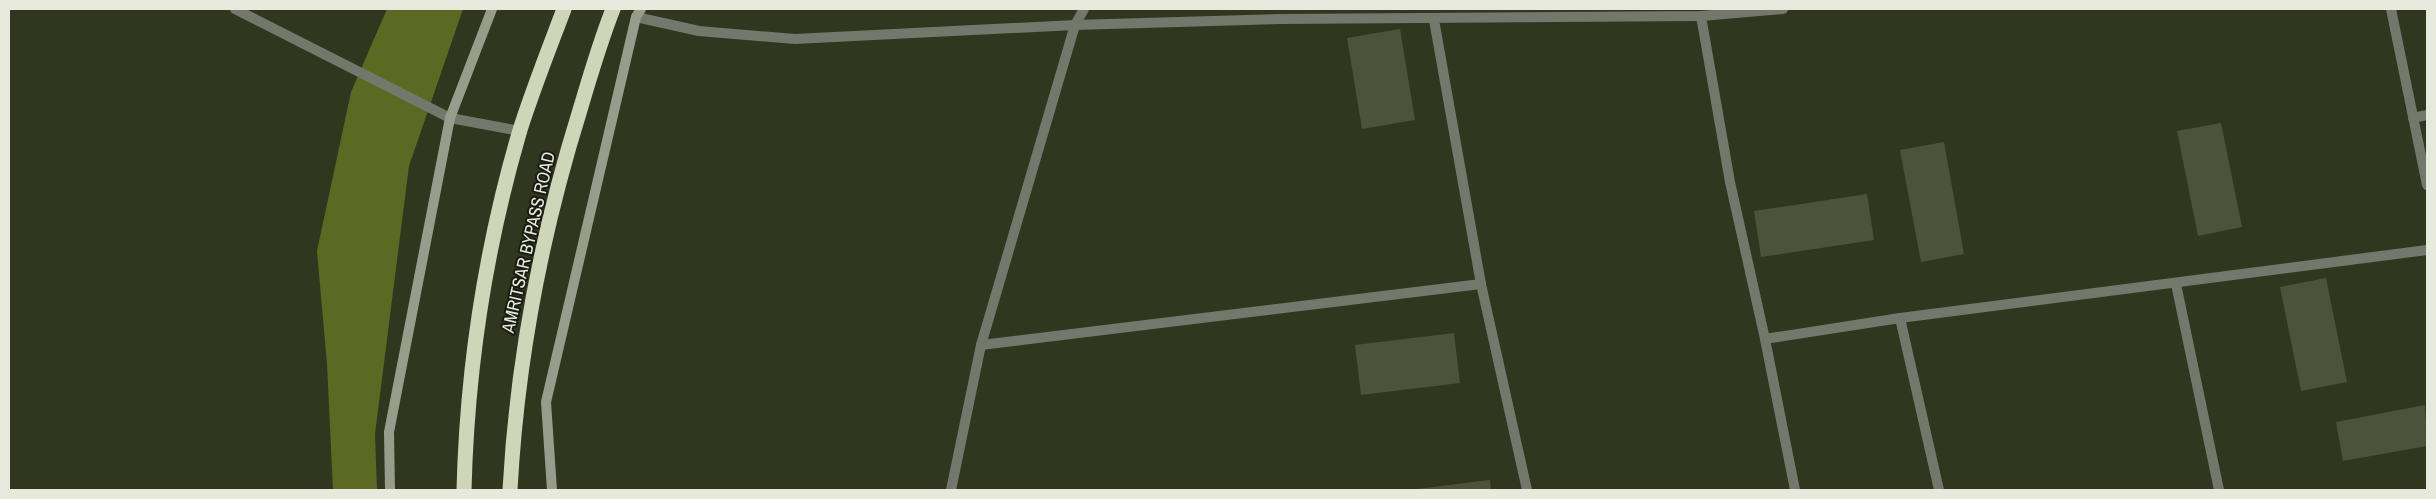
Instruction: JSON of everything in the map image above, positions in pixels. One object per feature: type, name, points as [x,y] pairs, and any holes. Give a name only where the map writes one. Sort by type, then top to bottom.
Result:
[{"type":"highway","name":"AMRITSAR BYPASS ROAD","points":[[464,490],[465,456],[478,333],[494,240],[520,131],[564,9]]},
{"type":"highway","name":"AMRITSAR BYPASS ROAD","points":[[510,490],[521,359],[542,248],[566,154],[613,9]]},
{"type":"street","points":[[235,9],[450,118],[520,131]]},
{"type":"street","points":[[390,490],[389,432],[450,118],[492,9]]},
{"type":"street","points":[[951,490],[981,345],[1075,25],[1084,9]]},
{"type":"street","points":[[552,490],[546,402],[639,13],[699,31],[795,39],[1075,25],[1279,19],[1434,20],[1701,16],[1784,9]]},
{"type":"street","points":[[2391,9],[2427,185]]},
{"type":"street","points":[[1701,16],[1730,182],[1765,339],[1795,490]]},
{"type":"street","points":[[1434,20],[1481,284],[1527,490]]},
{"type":"street","points":[[2413,118],[2427,115]]},
{"type":"street","points":[[1765,339],[1900,318],[2176,284],[2427,250]]},
{"type":"street","points":[[981,345],[1481,284]]},
{"type":"street","points":[[2176,284],[2219,490]]},
{"type":"street","points":[[1900,318],[1939,490]]},
{"type":"green space","points":[[387,9],[463,9],[409,166],[375,434],[377,490],[333,490],[327,364],[317,251],[351,92]]},
{"type":"building","points":[[1400,29],[1415,120],[1362,129],[1347,38]]},
{"type":"building","points":[[2221,123],[2242,227],[2198,236],[2177,131]]},
{"type":"building","points":[[1944,142],[1964,254],[1921,262],[1900,150]]},
{"type":"building","points":[[1867,194],[1874,240],[1761,257],[1754,211]]},
{"type":"building","points":[[2326,278],[2347,382],[2301,391],[2280,287]]},
{"type":"building","points":[[1454,333],[1460,383],[1361,395],[1355,345]]},
{"type":"building","points":[[2425,405],[2427,446],[2343,461],[2336,422]]},
{"type":"building","points":[[1490,480],[1491,490],[1417,490],[1417,489]]}]
